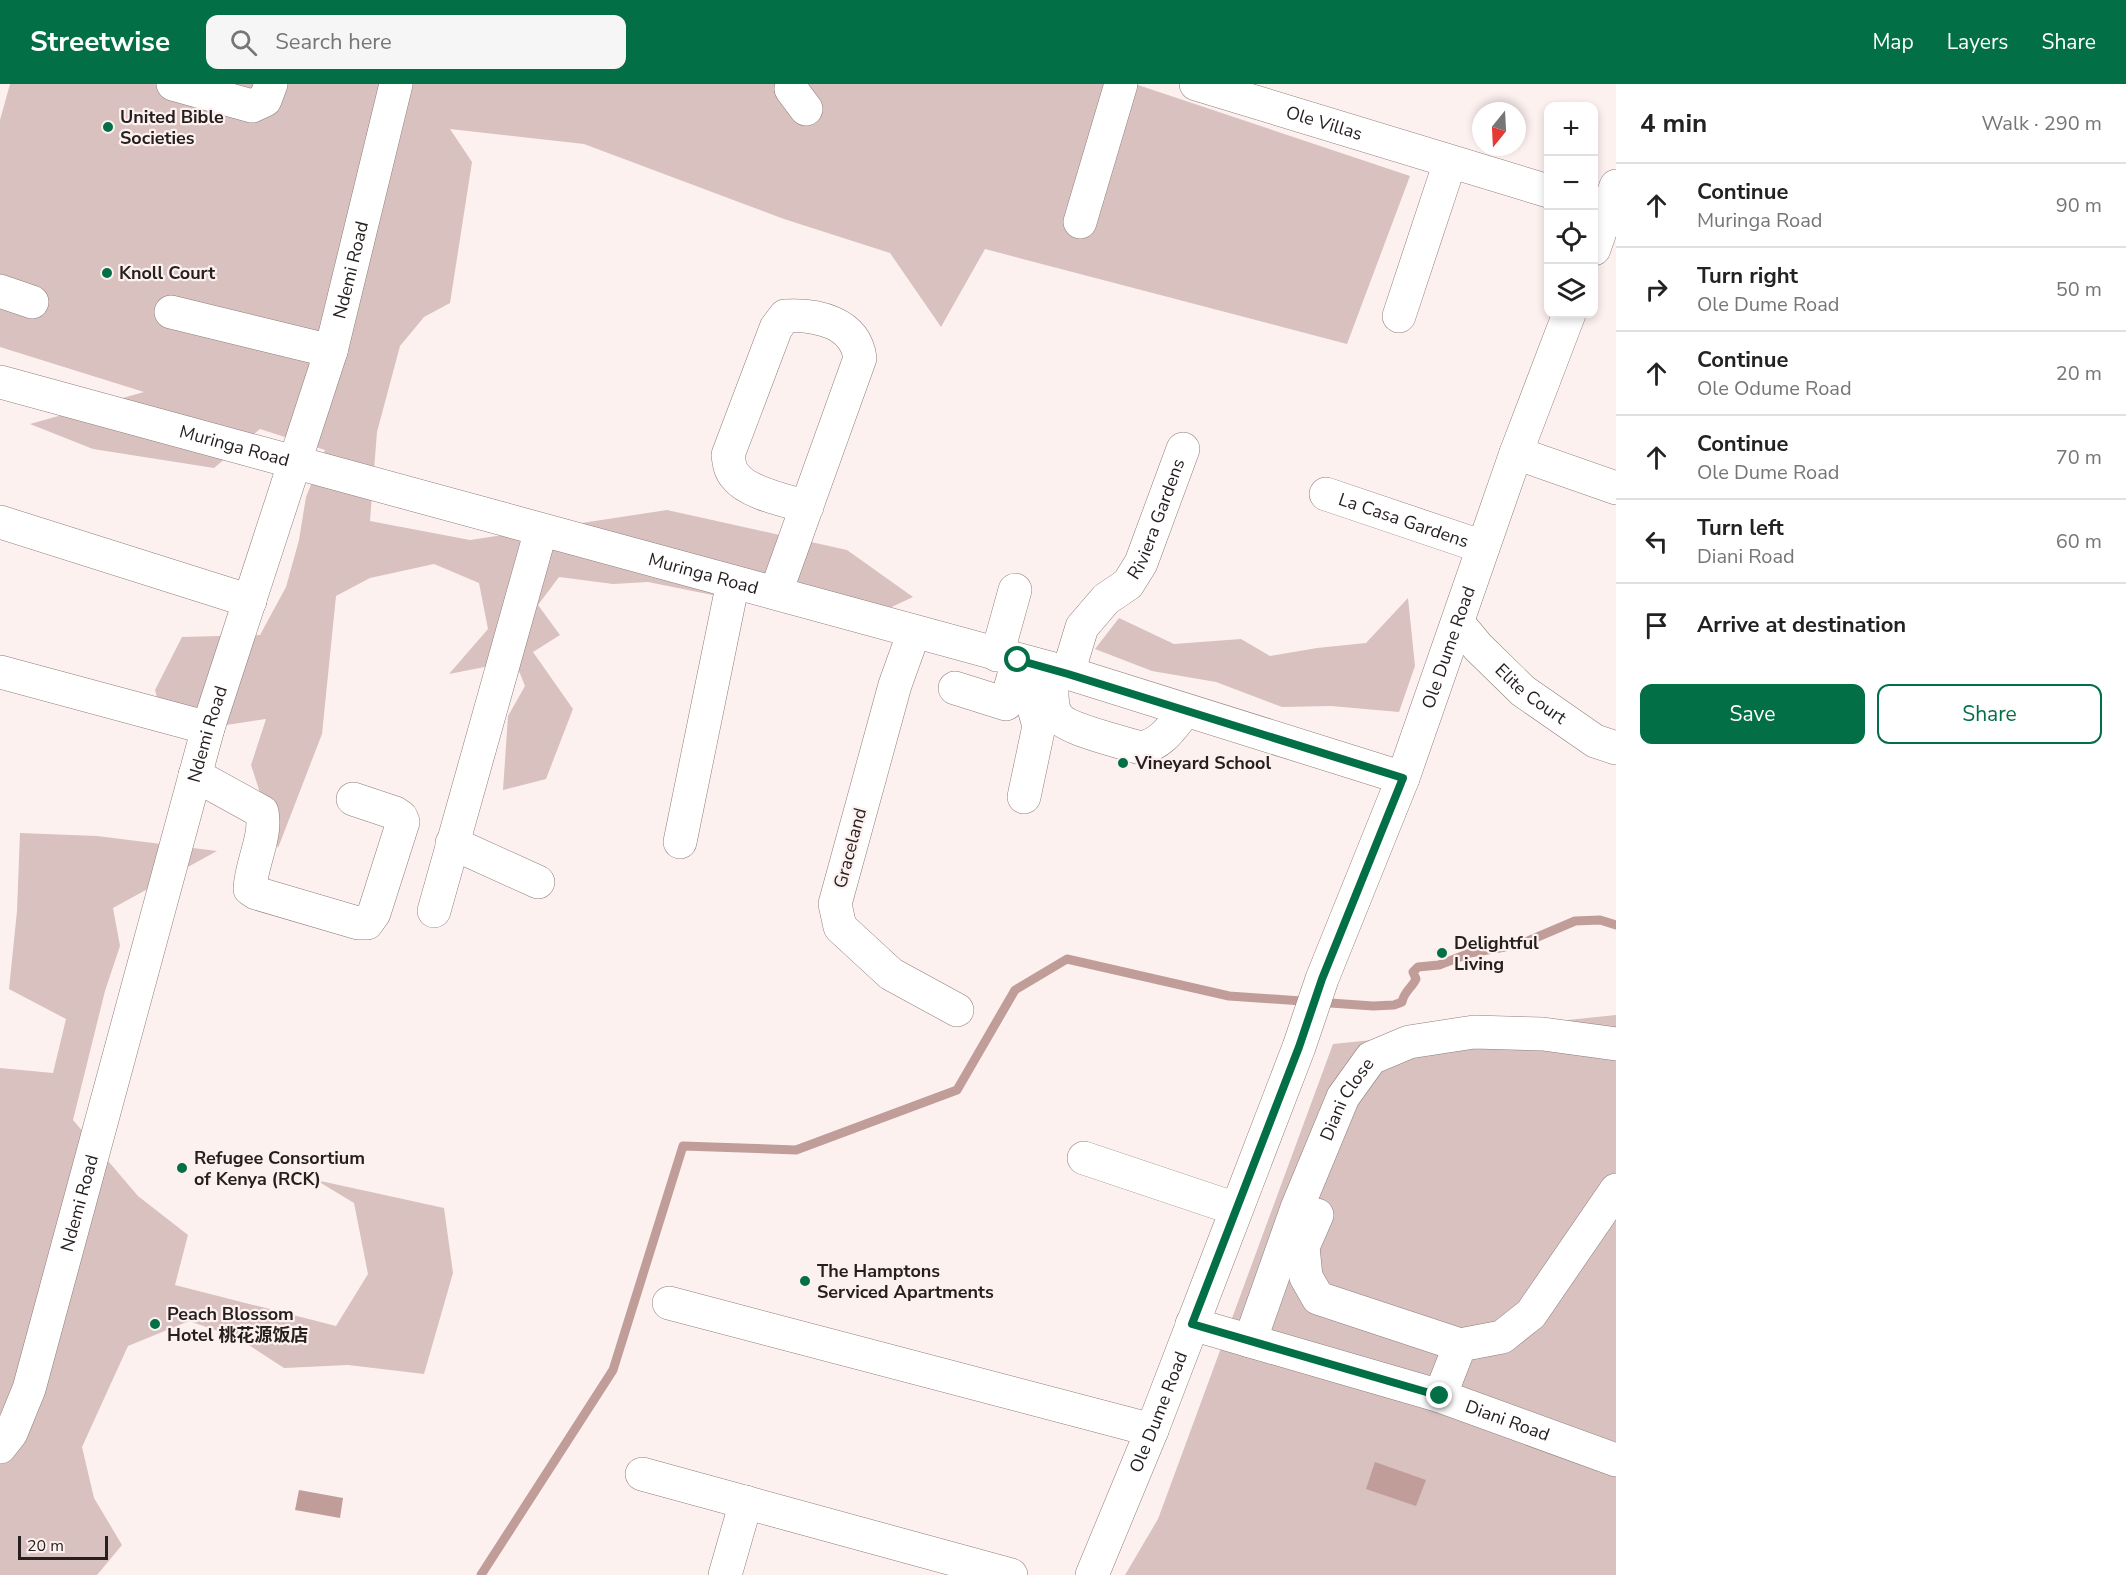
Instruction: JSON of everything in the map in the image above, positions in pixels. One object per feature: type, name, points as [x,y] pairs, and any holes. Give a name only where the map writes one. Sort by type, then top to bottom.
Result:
[{"type":"street","points":[[173,84],[252,106],[266,100],[272,84]]},
{"type":"street","points":[[1080,222],[1121,84]]},
{"type":"street","name":"Ole Villas","points":[[1196,84],[1544,190]]},
{"type":"street","name":"Ndemi Road","points":[[0,1447],[11,1433],[29,1389],[208,728],[331,351],[392,85]]},
{"type":"street","points":[[1399,316],[1450,162]]},
{"type":"street","points":[[0,291],[32,302]]},
{"type":"street","points":[[171,312],[331,351]]},
{"type":"street","points":[[776,592],[807,507],[860,358],[859,347],[851,335],[840,326],[805,315],[785,316],[776,328],[728,455],[730,468],[737,479],[748,487],[807,507]]},
{"type":"street","name":"Ole Dume Road","points":[[1092,1575],[1152,1430],[1299,1047],[1322,979],[1403,778],[1516,453],[1567,318]]},
{"type":"street","name":"Muringa Road","points":[[0,382],[1034,664],[1403,778]]},
{"type":"street","name":"Riviera Gardens","points":[[1034,664],[1082,627],[1106,599],[1128,584],[1141,563],[1183,449]]},
{"type":"street","points":[[1516,453],[1616,488]]},
{"type":"street","name":"La Casa Gardens","points":[[1326,494],[1483,547]]},
{"type":"street","points":[[0,522],[250,602]]},
{"type":"street","points":[[434,911],[541,530]]},
{"type":"street","points":[[680,842],[733,582]]},
{"type":"street","points":[[1015,590],[1034,664],[1058,717],[1069,725],[1141,748],[1152,746],[1160,741],[1185,711]]},
{"type":"street","name":"Elite Court","points":[[1458,623],[1478,647],[1523,691],[1595,741],[1616,748]]},
{"type":"street","name":"Graceland","points":[[914,632],[895,685],[834,904],[840,927],[891,974],[957,1010]]},
{"type":"street","points":[[955,688],[1006,704],[1034,664]]},
{"type":"street","points":[[1024,797],[1039,726],[1029,691],[1034,664]]},
{"type":"street","points":[[0,672],[208,728]]},
{"type":"street","points":[[195,775],[262,812],[264,824],[250,889],[256,893],[358,923],[367,923],[374,913],[403,822],[401,817],[395,813],[353,799]]},
{"type":"street","points":[[452,843],[538,882]]},
{"type":"street","name":"Diani Close","points":[[1250,1341],[1297,1208],[1343,1097],[1371,1058],[1409,1042],[1474,1032],[1543,1034],[1616,1044]]},
{"type":"street","points":[[1368,1090],[1303,1247],[1306,1277],[1318,1298],[1460,1345],[1502,1337],[1531,1314],[1616,1190]]},
{"type":"street","points":[[1084,1158],[1236,1209]]},
{"type":"street","points":[[669,1303],[1152,1430]]},
{"type":"street","name":"Diani Road","points":[[1192,1324],[1440,1396],[1616,1461]]},
{"type":"street","points":[[1440,1396],[1460,1345]]},
{"type":"street","points":[[642,1474],[1011,1575]]},
{"type":"street","points":[[725,1575],[746,1502]]},
{"type":"shaded area","points":[[10,84],[1135,84],[1410,176],[1347,344],[985,249],[941,327],[890,253],[784,219],[584,144],[450,129],[472,162],[450,303],[424,317],[400,346],[377,432],[370,521],[470,540],[667,510],[847,550],[913,597],[851,626],[648,582],[613,584],[559,577],[538,605],[560,635],[533,652],[573,709],[546,779],[503,790],[508,716],[525,686],[515,661],[449,674],[488,629],[479,583],[434,564],[370,578],[336,596],[322,734],[278,848],[251,765],[266,719],[167,734],[155,690],[182,637],[260,635],[286,587],[299,540],[306,497],[325,450],[260,429],[214,468],[93,449],[30,424],[144,392],[0,347],[0,120]]},
{"type":"shaded area","points":[[1408,598],[1415,666],[1399,712],[1331,706],[1282,707],[1216,682],[1152,671],[1095,649],[1119,618],[1174,644],[1241,639],[1270,656],[1366,643]]},
{"type":"shaded area","points":[[20,833],[97,836],[217,851],[113,908],[120,946],[105,991],[73,1120],[138,1196],[188,1235],[175,1285],[336,1326],[368,1274],[354,1203],[316,1180],[444,1208],[453,1273],[424,1374],[348,1365],[284,1368],[238,1338],[189,1321],[128,1346],[82,1447],[94,1498],[122,1545],[97,1575],[0,1575],[0,1068],[53,1073],[66,1019],[9,989],[17,911]]},
{"type":"shaded area","points":[[1616,1015],[1616,1575],[1125,1575],[1158,1519],[1333,1044]]},
{"type":"shaded area","points":[[1375,1462],[1426,1480],[1416,1506],[1366,1489]]},
{"type":"shaded area","points":[[299,1490],[343,1498],[340,1518],[295,1510]]},
{"type":"waterway","points":[[481,1575],[613,1370],[683,1146],[796,1150],[957,1090],[1015,990],[1067,959],[1229,996],[1373,1006],[1394,1005],[1402,1002],[1404,995],[1416,979],[1413,972],[1418,967],[1439,965],[1470,953],[1528,941],[1575,921],[1600,920],[1616,925]]},
{"type":"place","name":"United Bible Societies","points":[[108,127]]},
{"type":"place","name":"Knoll Court","points":[[107,273]]},
{"type":"place","name":"Vineyard School","points":[[1123,763]]},
{"type":"place","name":"Delightful Living","points":[[1442,953]]},
{"type":"place","name":"Refugee Consortium of Kenya (RCK)","points":[[182,1168]]},
{"type":"place","name":"The Hamptons Serviced Apartments","points":[[805,1281]]},
{"type":"place","name":"Peach Blossom Hotel 桃花源饭店","points":[[155,1324]]},
{"type":"route","points":[[1018,660],[1403,778],[1322,979],[1299,1047],[1192,1324],[1440,1396]]}]
